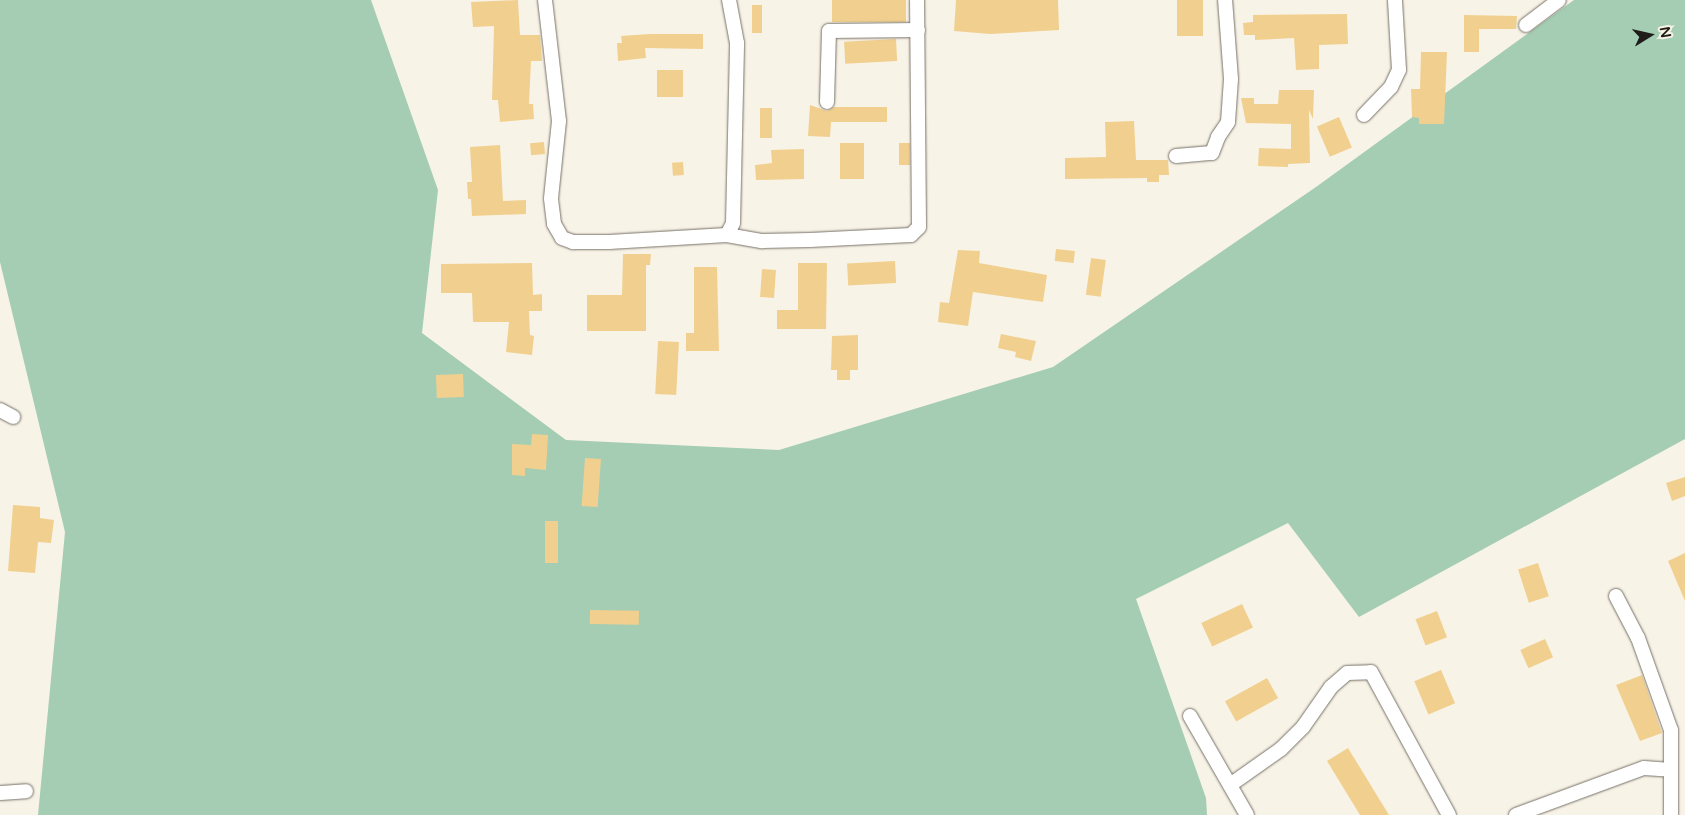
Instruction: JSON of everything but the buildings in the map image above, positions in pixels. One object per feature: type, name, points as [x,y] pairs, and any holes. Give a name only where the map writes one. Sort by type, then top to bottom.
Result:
[{"type":"street","points":[[545,0],[559,122],[551,199],[554,224],[562,238],[573,242],[609,242],[726,235],[762,241],[911,235],[920,227],[917,0]]},
{"type":"street","points":[[726,235],[733,223],[736,199],[736,43],[729,0]]},
{"type":"street","points":[[1176,156],[1212,153],[1218,137],[1228,122],[1231,78],[1225,0]]},
{"type":"street","points":[[1364,115],[1391,87],[1399,70],[1395,0]]},
{"type":"street","points":[[1526,25],[1559,0]]},
{"type":"street","points":[[827,102],[829,31],[918,30]]},
{"type":"street","points":[[0,410],[13,417]]},
{"type":"street","points":[[1616,596],[1638,638],[1671,730],[1671,815]]},
{"type":"street","points":[[1230,785],[1282,749],[1347,673],[1365,671],[1371,672],[1380,687],[1449,815]]},
{"type":"street","points":[[1190,716],[1247,815]]},
{"type":"street","points":[[1516,815],[1644,768],[1671,770]]},
{"type":"street","points":[[0,793],[26,791]]},
{"type":"green space","points":[[0,0],[371,0],[438,190],[422,333],[566,440],[779,450],[1053,367],[1316,187],[1574,0],[1685,0],[1685,439],[1359,617],[1288,523],[1136,599],[1206,798],[1207,815],[38,815],[65,532],[0,262]]}]
